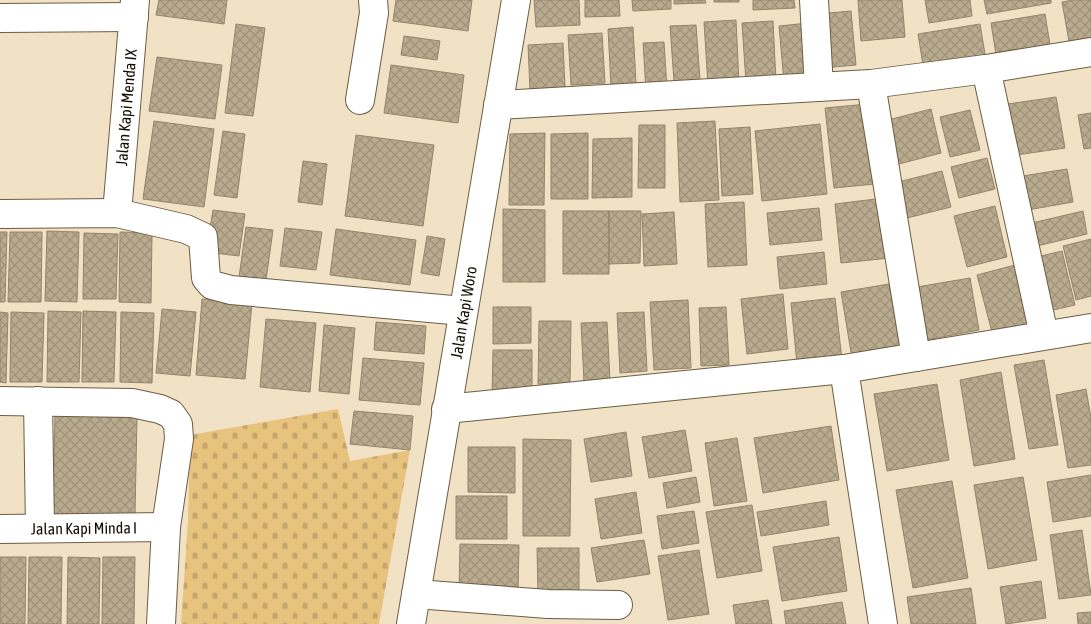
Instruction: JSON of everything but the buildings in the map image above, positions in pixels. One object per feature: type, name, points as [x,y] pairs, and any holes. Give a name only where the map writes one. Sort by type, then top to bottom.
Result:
[{"type":"street","points":[[360,100],[374,14],[372,0]]},
{"type":"street","name":"Jalan Kapi Woro","points":[[410,624],[516,0]]},
{"type":"street","points":[[814,0],[819,87]]},
{"type":"street","points":[[0,18],[135,9]]},
{"type":"street","name":"Jalan Kapi Menda IX","points":[[117,214],[135,9]]},
{"type":"street","points":[[498,105],[871,84],[986,69],[1091,52]]},
{"type":"street","points":[[986,69],[1044,335]]},
{"type":"street","points":[[871,84],[916,357]]},
{"type":"street","points":[[0,214],[117,214],[186,229],[203,237],[206,278],[212,285],[230,290],[463,311]]},
{"type":"street","points":[[446,409],[844,369],[1091,328]]},
{"type":"street","points":[[844,369],[883,624]]},
{"type":"street","points":[[0,400],[132,403],[160,409],[171,414],[178,424],[179,439],[166,527],[161,624]]},
{"type":"street","points":[[38,401],[40,528]]},
{"type":"street","name":"Jalan Kapi Minda I","points":[[0,529],[166,527]]},
{"type":"street","points":[[416,594],[548,604],[618,605]]},
{"type":"green space","points":[[338,409],[350,461],[410,450],[379,624],[181,624],[188,522],[190,435]]}]
